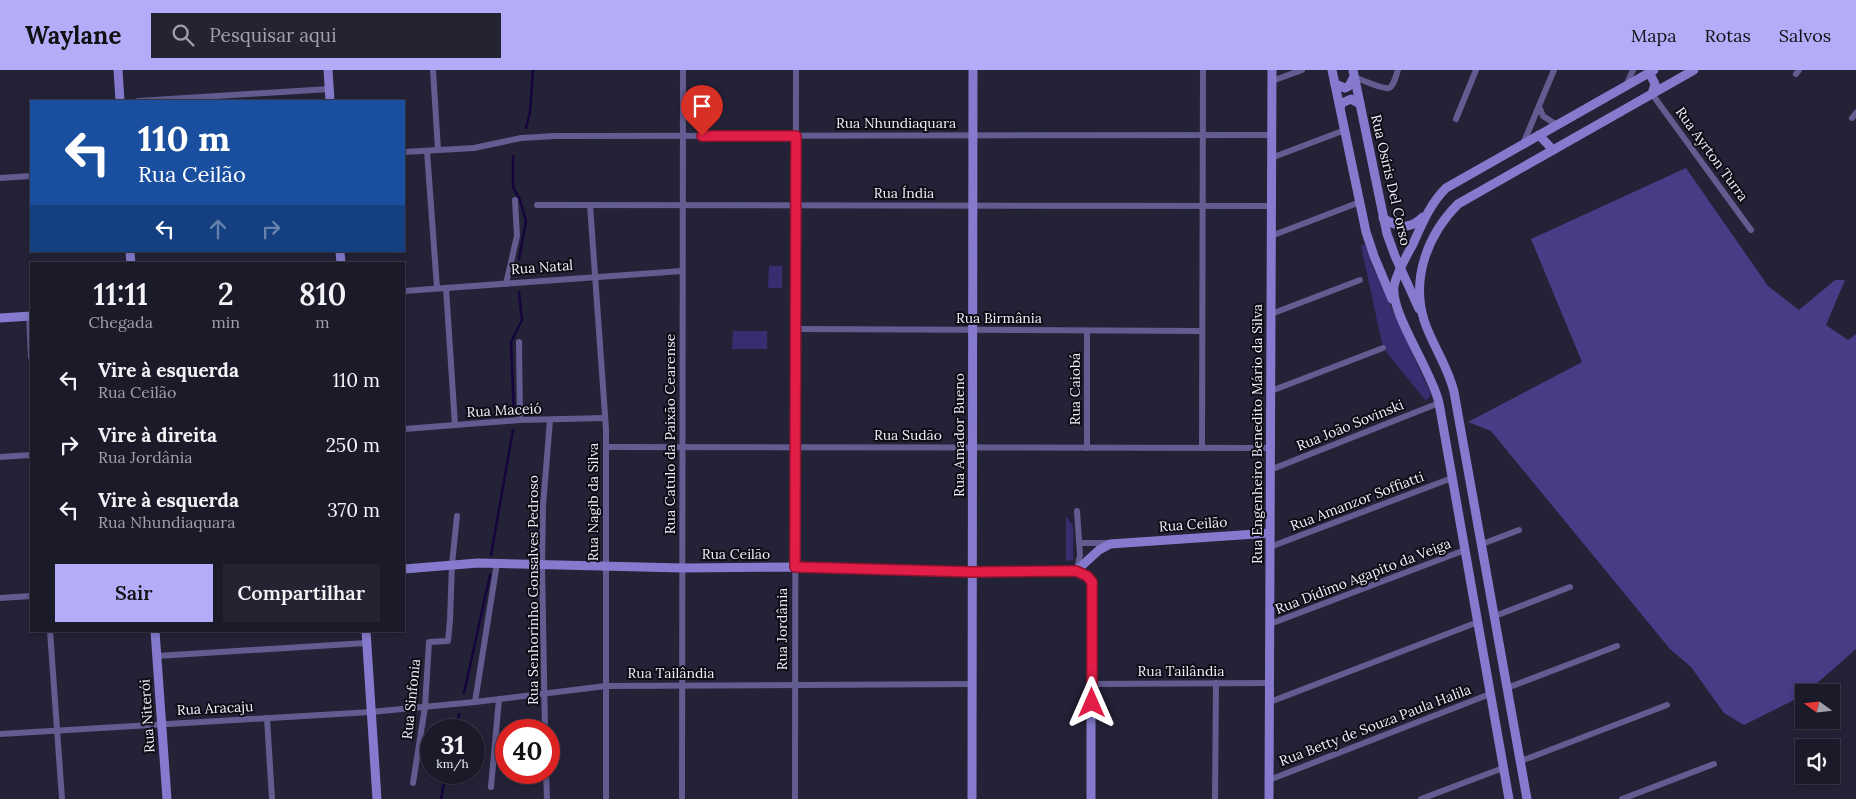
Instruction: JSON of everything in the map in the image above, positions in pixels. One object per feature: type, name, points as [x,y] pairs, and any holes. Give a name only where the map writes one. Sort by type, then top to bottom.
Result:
[{"type":"street","points":[[118,70],[120,100]]},
{"type":"street","points":[[328,70],[330,100]]},
{"type":"street","points":[[433,70],[438,150]]},
{"type":"street","name":"Rua Catulo da Paixão Cearense","points":[[682,799],[683,70]]},
{"type":"street","name":"Rua Jordânia","points":[[795,799],[796,70]]},
{"type":"street","name":"Rua Amador Bueno","points":[[972,799],[973,70]]},
{"type":"street","points":[[1202,448],[1203,70]]},
{"type":"street","name":"Rua Engenheiro Benedito Mário da Silva","points":[[1270,799],[1272,70]]},
{"type":"street","points":[[1272,81],[1302,70]]},
{"type":"street","points":[[1332,70],[1369,244],[1432,383],[1439,403],[1509,799]]},
{"type":"street","points":[[1335,84],[1345,88],[1353,82],[1353,73],[1382,88],[1389,88],[1392,86],[1398,70]]},
{"type":"street","points":[[1456,119],[1476,70]]},
{"type":"street","points":[[1523,144],[1554,70]]},
{"type":"street","points":[[1626,86],[1632,70]]},
{"type":"street","points":[[1424,321],[1420,278],[1426,254],[1441,223],[1454,208],[1466,198],[1694,70]]},
{"type":"street","points":[[1396,306],[1394,288],[1400,269],[1427,213],[1435,200],[1450,185],[1651,71],[1655,84],[1652,94]]},
{"type":"street","name":"Rua Osíris Del Corso","points":[[1353,73],[1390,245],[1452,381],[1528,799]]},
{"type":"street","points":[[154,100],[329,89]]},
{"type":"street","name":"Rua Ayrton Turra","points":[[1652,94],[1751,230]]},
{"type":"street","points":[[1340,107],[1342,102],[1352,99],[1360,104]]},
{"type":"street","points":[[1539,106],[1543,116],[1557,125]]},
{"type":"street","points":[[1533,121],[1540,135],[1553,150]]},
{"type":"street","points":[[1271,158],[1345,130]]},
{"type":"street","name":"Rua Nhundiaquara","points":[[405,152],[484,146],[522,138],[555,136],[1271,135]]},
{"type":"street","points":[[427,151],[438,288]]},
{"type":"street","points":[[0,178],[30,176]]},
{"type":"street","points":[[506,284],[517,236],[515,200]]},
{"type":"street","points":[[1271,236],[1360,202]]},
{"type":"street","name":"Rua Índia","points":[[537,205],[1271,206]]},
{"type":"street","name":"Rua Nagib da Silva","points":[[590,205],[606,446],[606,799]]},
{"type":"street","points":[[1383,218],[1395,225],[1406,227],[1417,222],[1427,213]]},
{"type":"street","name":"Rua Natal","points":[[405,291],[682,271]]},
{"type":"street","points":[[1271,314],[1360,280]]},
{"type":"street","points":[[446,288],[455,425]]},
{"type":"street","points":[[0,318],[30,316]]},
{"type":"street","name":"Rua Birmânia","points":[[795,329],[1202,331]]},
{"type":"street","name":"Rua Caiobá","points":[[1087,448],[1088,331]]},
{"type":"street","points":[[519,342],[520,420]]},
{"type":"street","points":[[1271,391],[1383,348]]},
{"type":"street","name":"Rua João Sovinski","points":[[1270,470],[1439,403]]},
{"type":"street","name":"Rua Maceió","points":[[405,429],[520,420],[605,418]]},
{"type":"street","name":"Rua Senhorinho Gonsalves Pedroso","points":[[546,719],[542,566],[544,487],[550,420]]},
{"type":"street","name":"Rua Sudão","points":[[606,446],[1270,448]]},
{"type":"street","points":[[0,457],[30,455]]},
{"type":"street","name":"Rua Amanzor Soffiatti","points":[[1270,547],[1452,478]]},
{"type":"street","points":[[1456,502],[1459,505],[1468,506],[1473,499]]},
{"type":"street","points":[[1076,511],[1080,555],[1076,571],[1087,576],[1092,582],[1091,799]]},
{"type":"street","name":"Rua Sinfonia","points":[[413,782],[425,707],[429,642],[448,641],[452,564],[457,516]]},
{"type":"street","points":[[1461,526],[1462,521],[1469,516],[1477,520]]},
{"type":"street","points":[[1482,544],[1519,530]]},
{"type":"street","name":"Rua Ceilão","points":[[1079,543],[1118,543],[1270,533]]},
{"type":"street","name":"Rua Ceilão","points":[[405,569],[452,564],[497,563],[606,567],[795,567],[973,572],[1076,571],[1104,546],[1118,543]]},
{"type":"street","name":"Rua Dídimo Agapito da Veiga","points":[[1270,624],[1465,550]]},
{"type":"street","points":[[475,702],[497,563]]},
{"type":"street","points":[[1495,616],[1570,587]]},
{"type":"street","points":[[0,598],[30,596]]},
{"type":"street","points":[[1270,702],[1478,622]]},
{"type":"street","points":[[50,632],[62,799]]},
{"type":"street","name":"Rua Niterói","points":[[155,632],[166,799]]},
{"type":"street","points":[[366,632],[377,799]]},
{"type":"street","points":[[157,656],[366,643]]},
{"type":"street","points":[[1508,688],[1617,646]]},
{"type":"street","points":[[1215,799],[1216,683]]},
{"type":"street","name":"Rua Tailândia","points":[[1092,684],[1270,683]]},
{"type":"street","name":"Rua Tailândia","points":[[371,712],[606,686],[972,684]]},
{"type":"street","name":"Rua Betty de Souza Paula Halila","points":[[1270,780],[1490,694]]},
{"type":"street","points":[[491,787],[499,699]]},
{"type":"street","points":[[1492,707],[1494,711],[1502,714],[1508,710],[1510,702]]},
{"type":"street","points":[[1521,761],[1667,705]]},
{"type":"street","name":"Rua Aracaju","points":[[0,734],[371,712]]},
{"type":"street","points":[[266,718],[272,799]]},
{"type":"street","points":[[1498,735],[1497,730],[1504,724],[1509,723],[1515,730]]},
{"type":"street","points":[[1622,799],[1714,764]]},
{"type":"street","points":[[1421,799],[1503,768]]},
{"type":"street","points":[[546,784],[547,799]]},
{"type":"shaded area","points":[[1686,168],[1768,286],[1799,310],[1835,280],[1845,280],[1826,325],[1848,340],[1856,334],[1856,649],[1816,684],[1795,684],[1795,700],[1744,725],[1724,713],[1691,667],[1670,649],[1491,431],[1468,422],[1582,362],[1531,239]]},
{"type":"shaded area","points":[[1365,244],[1373,267],[1430,392],[1431,395],[1426,401],[1383,348],[1361,246]]},
{"type":"shaded area","points":[[769,266],[782,266],[782,288],[768,288]]},
{"type":"shaded area","points":[[733,331],[767,331],[767,349],[732,349]]},
{"type":"shaded area","points":[[1066,516],[1073,526],[1073,560],[1066,561]]},
{"type":"waterway","points":[[526,128],[530,112],[533,70]]},
{"type":"waterway","points":[[513,156],[513,187],[520,200],[526,221],[519,259]]},
{"type":"waterway","points":[[514,414],[511,342],[522,320],[519,292]]},
{"type":"waterway","points":[[491,555],[513,430]]},
{"type":"waterway","points":[[464,693],[490,575]]},
{"type":"waterway","points":[[458,719],[459,714]]},
{"type":"waterway","points":[[441,799],[444,784]]},
{"type":"route","points":[[702,136],[796,136],[795,567],[973,572],[1076,571],[1084,573],[1092,582],[1092,703]]}]
